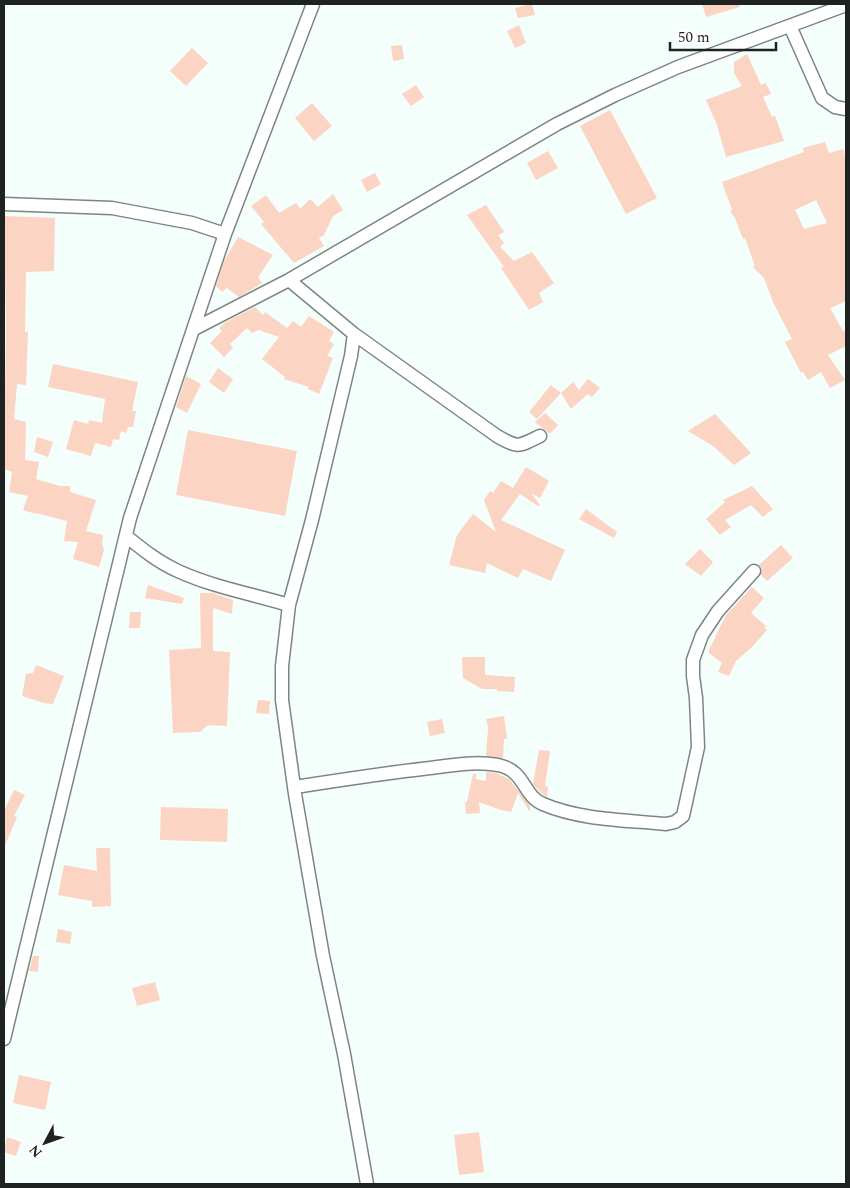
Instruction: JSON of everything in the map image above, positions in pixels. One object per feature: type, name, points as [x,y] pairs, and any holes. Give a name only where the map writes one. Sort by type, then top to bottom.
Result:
[{"type":"street","points":[[4,1039],[130,518],[225,234],[313,4]]},
{"type":"street","points":[[194,329],[289,280],[574,116],[615,95],[678,67],[846,5]]},
{"type":"street","points":[[790,26],[822,98],[835,107],[846,108]]},
{"type":"street","points":[[4,204],[112,208],[192,223],[225,234]]},
{"type":"street","points":[[289,280],[354,334],[497,436],[513,445],[523,444],[540,436]]},
{"type":"street","points":[[354,334],[351,356],[326,462],[289,605],[282,666],[282,700],[323,956],[344,1054],[367,1184]]},
{"type":"street","points":[[126,536],[154,558],[177,571],[289,605]]},
{"type":"street","points":[[295,787],[390,772],[462,764],[499,766],[516,772],[530,794],[541,803],[572,814],[666,824],[675,822],[683,816],[698,747],[696,698],[692,676],[693,660],[702,635],[718,611],[754,571]]},
{"type":"building","points":[[532,4],[535,15],[518,18],[515,8]]},
{"type":"building","points":[[702,4],[739,4],[740,7],[706,17]]},
{"type":"building","points":[[519,25],[526,43],[515,48],[507,31]]},
{"type":"building","points":[[402,45],[404,59],[393,61],[391,46]]},
{"type":"building","points":[[192,48],[208,63],[186,86],[170,71]]},
{"type":"building","points":[[747,54],[761,85],[766,83],[771,94],[763,97],[772,117],[775,116],[784,141],[726,157],[717,125],[706,100],[742,86],[734,73],[734,62]]},
{"type":"building","points":[[416,85],[424,97],[411,106],[402,94]]},
{"type":"building","points":[[312,103],[332,126],[314,141],[295,118]]},
{"type":"building","points":[[610,110],[657,198],[626,214],[580,126]]},
{"type":"building","points":[[825,142],[829,153],[843,149],[846,160],[846,301],[830,308],[843,331],[846,330],[846,346],[828,355],[845,380],[830,388],[821,372],[808,380],[803,372],[801,373],[785,342],[792,339],[773,302],[764,278],[753,267],[755,266],[745,238],[743,239],[735,218],[730,211],[732,210],[722,182],[804,152],[803,148]],"holes":[[[816,200],[827,223],[804,229],[795,210]]]},
{"type":"building","points":[[548,151],[558,168],[536,180],[527,163]]},
{"type":"building","points":[[375,173],[381,184],[367,192],[361,180]]},
{"type":"building","points":[[333,194],[343,210],[333,216],[324,235],[319,238],[324,246],[294,263],[261,224],[264,222],[251,206],[266,195],[279,213],[296,203],[300,209],[310,199],[318,207]]},
{"type":"building","points":[[486,205],[504,232],[498,235],[504,243],[500,247],[514,261],[532,252],[554,283],[539,293],[543,302],[529,310],[501,268],[504,267],[467,215]]},
{"type":"building","points":[[4,216],[55,218],[54,271],[26,272],[25,332],[28,332],[26,385],[17,384],[14,419],[26,422],[25,460],[39,462],[36,479],[60,486],[70,486],[70,492],[96,500],[86,531],[103,535],[102,543],[104,550],[99,567],[73,559],[78,542],[64,541],[67,521],[23,510],[28,496],[9,492],[12,472],[4,469],[6,325]]},
{"type":"building","points":[[238,237],[273,255],[258,277],[262,283],[239,297],[227,288],[222,292],[216,286],[224,261]]},
{"type":"building","points":[[255,307],[263,315],[265,312],[287,328],[293,321],[301,327],[309,316],[334,332],[329,341],[334,344],[327,356],[333,358],[319,394],[308,389],[309,387],[284,379],[285,377],[262,359],[279,337],[259,330],[252,333],[247,328],[230,344],[233,348],[224,357],[210,343],[222,331],[219,328],[226,322]]},
{"type":"building","points":[[53,364],[138,382],[132,411],[136,411],[133,427],[128,427],[126,433],[121,431],[119,440],[113,439],[111,447],[95,443],[91,456],[66,449],[74,420],[88,424],[89,420],[102,423],[105,399],[48,387]]},
{"type":"building","points":[[218,368],[233,379],[224,393],[209,382]]},
{"type":"building","points":[[186,376],[201,384],[187,413],[176,407]]},
{"type":"building","points":[[588,379],[600,388],[592,397],[588,394],[571,409],[561,393],[573,382],[579,390]]},
{"type":"building","points":[[551,385],[561,393],[537,419],[529,412]]},
{"type":"building","points":[[545,413],[558,425],[550,434],[535,422]]},
{"type":"building","points":[[715,414],[751,453],[734,465],[713,446],[688,431]]},
{"type":"building","points":[[188,430],[297,451],[285,516],[176,495]]},
{"type":"building","points":[[37,437],[53,442],[48,457],[34,452]]},
{"type":"building","points":[[526,467],[549,481],[540,498],[531,493],[540,505],[538,506],[520,494],[501,520],[565,550],[551,581],[523,569],[518,578],[487,563],[485,573],[449,565],[457,535],[473,514],[496,532],[484,500],[490,491],[493,493],[501,481],[513,488]]},
{"type":"building","points":[[752,486],[773,509],[763,517],[751,505],[725,520],[731,527],[720,535],[706,519],[725,502],[723,500]]},
{"type":"building","points":[[586,509],[617,532],[614,538],[579,519]]},
{"type":"building","points":[[781,545],[793,558],[767,581],[761,575],[762,569],[759,565]]},
{"type":"building","points":[[700,549],[713,562],[701,576],[685,564]]},
{"type":"building","points":[[148,585],[184,598],[182,604],[145,598]]},
{"type":"building","points":[[752,587],[764,598],[751,613],[766,626],[764,628],[767,630],[736,661],[729,676],[718,672],[722,663],[708,652],[726,615]]},
{"type":"building","points":[[200,593],[213,593],[233,600],[232,614],[213,608],[213,651],[230,652],[227,726],[208,725],[200,732],[173,733],[169,650],[201,648]]},
{"type":"building","points":[[130,612],[141,612],[140,628],[129,628]]},
{"type":"building","points":[[462,657],[485,657],[485,675],[515,677],[514,692],[482,689],[463,678]]},
{"type":"building","points":[[36,665],[64,676],[53,704],[22,696],[26,674],[33,673]]},
{"type":"building","points":[[258,700],[270,701],[269,714],[256,713]]},
{"type":"building","points":[[504,716],[507,739],[504,739],[503,758],[486,756],[488,727],[486,719]]},
{"type":"building","points":[[442,719],[445,733],[430,736],[427,722]]},
{"type":"building","points":[[539,750],[550,751],[545,786],[548,787],[547,797],[533,784]]},
{"type":"building","points":[[486,772],[496,773],[509,779],[530,805],[530,812],[518,793],[511,812],[479,802],[480,813],[466,814],[465,802],[467,802],[473,774],[476,774],[476,779],[486,781]]},
{"type":"building","points":[[14,790],[25,795],[14,816],[17,817],[4,848],[4,811]]},
{"type":"building","points":[[161,807],[228,809],[227,842],[160,840]]},
{"type":"building","points":[[96,848],[110,848],[111,906],[92,907],[92,901],[58,895],[64,865],[97,871]]},
{"type":"building","points":[[58,929],[72,932],[70,944],[56,942]]},
{"type":"building","points":[[33,956],[39,956],[38,972],[29,971]]},
{"type":"building","points":[[155,982],[160,1000],[137,1006],[132,988]]},
{"type":"building","points":[[19,1075],[51,1082],[45,1110],[13,1103]]},
{"type":"building","points":[[479,1132],[484,1172],[459,1175],[454,1135]]},
{"type":"building","points":[[7,1137],[21,1142],[16,1156],[4,1152]]}]
